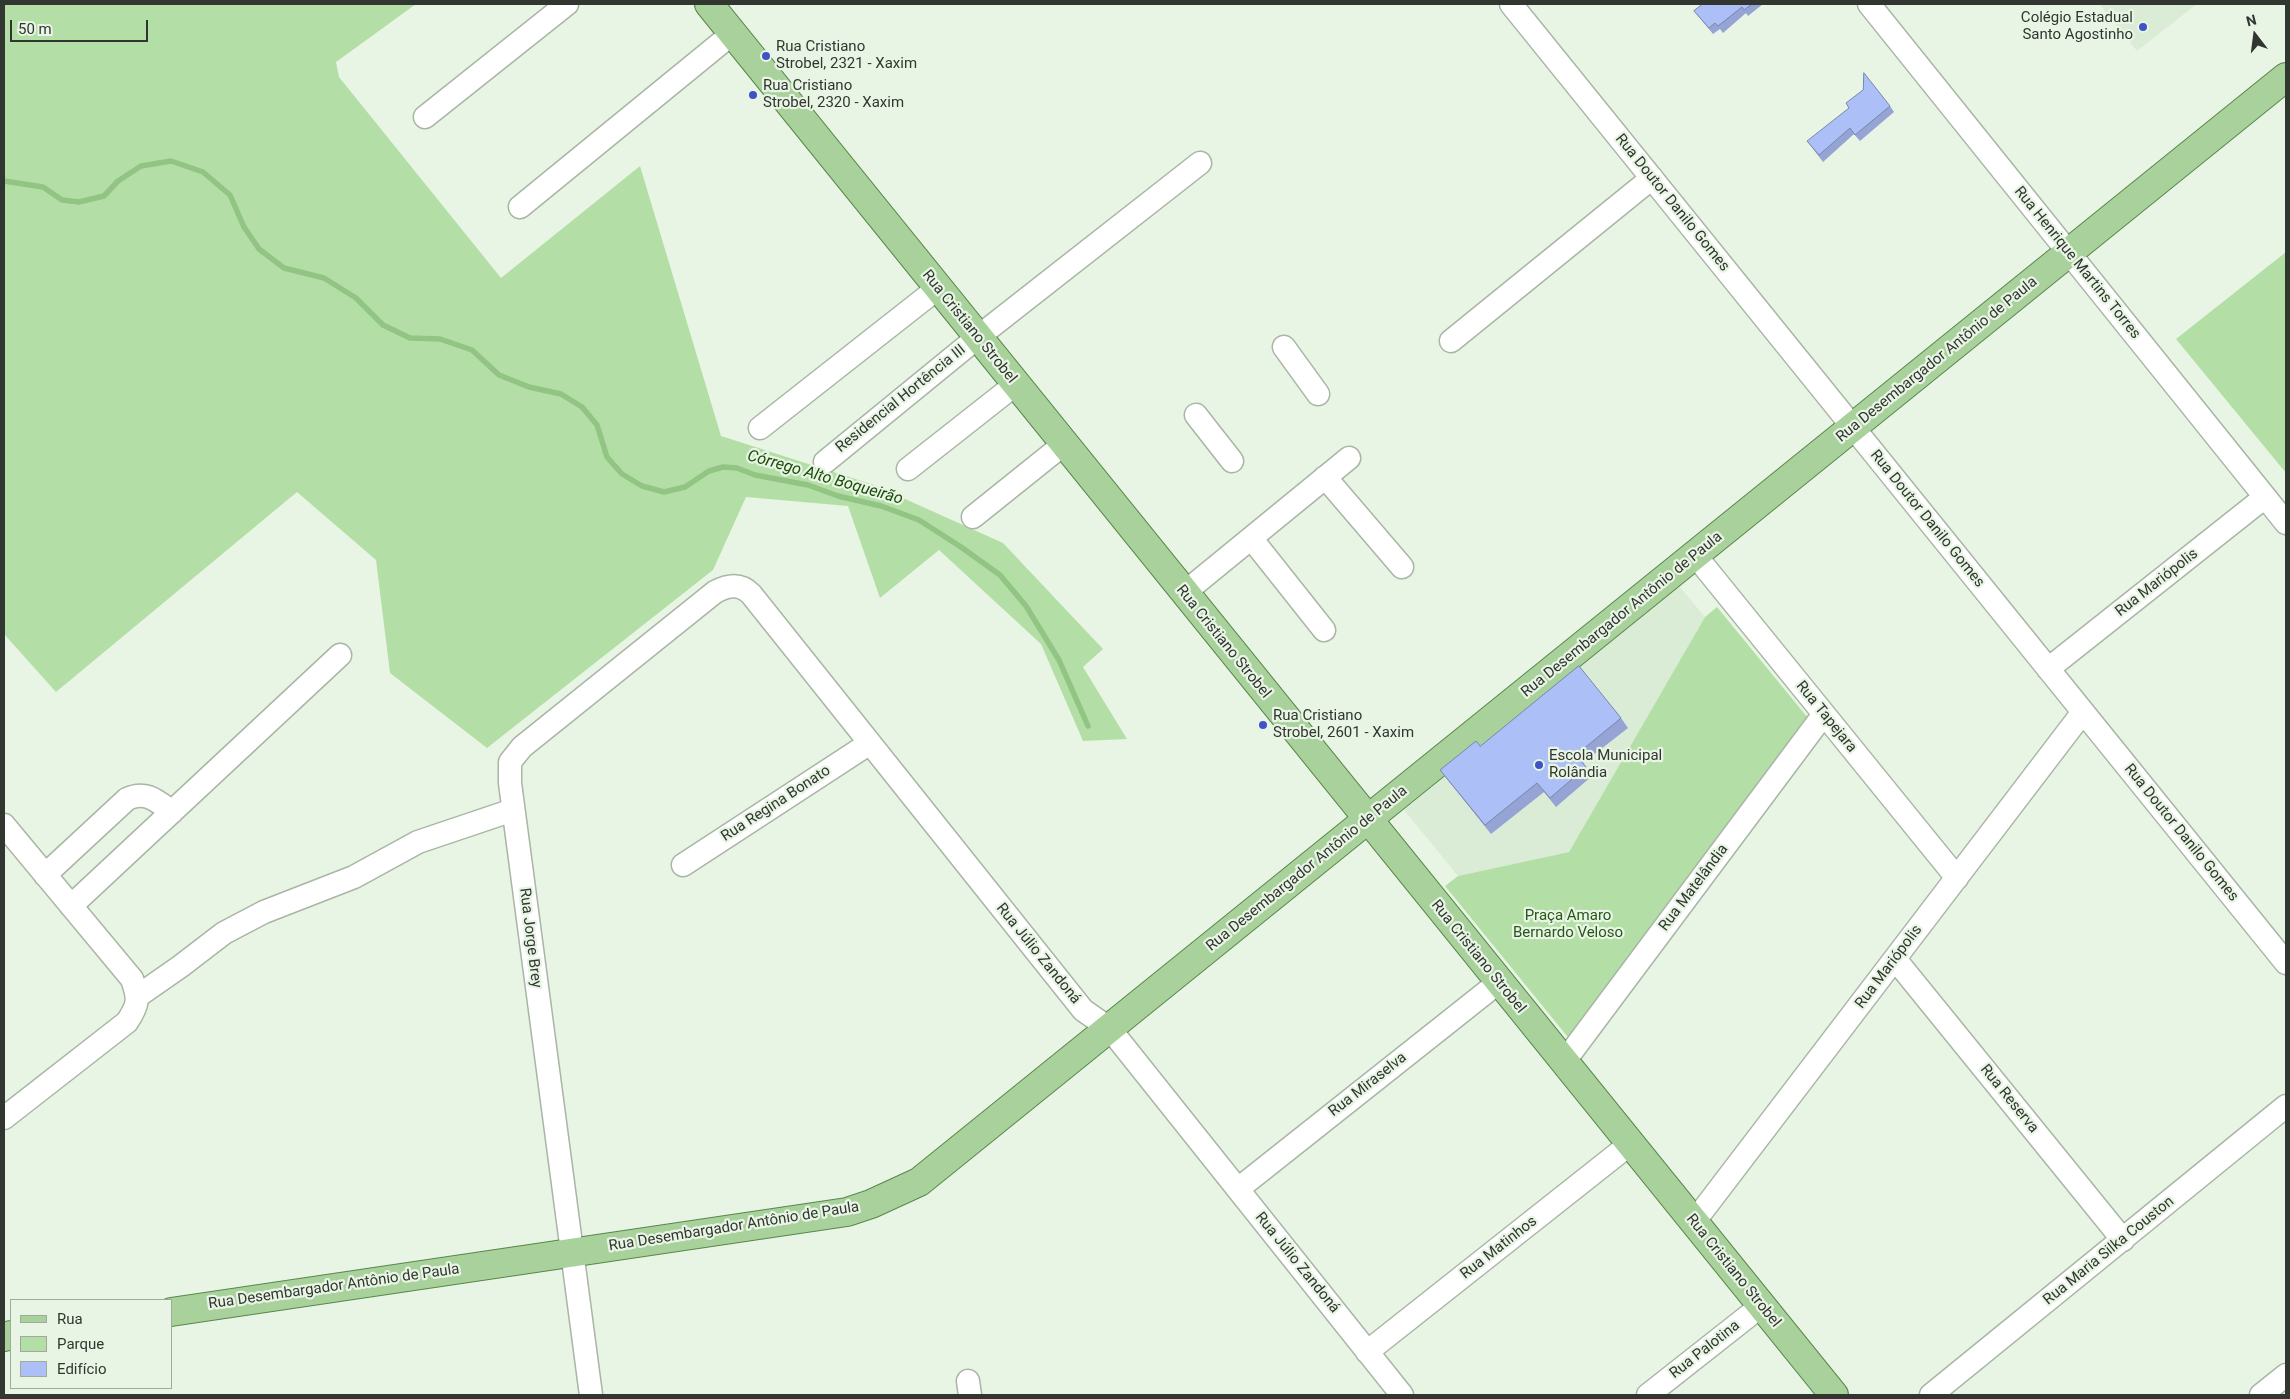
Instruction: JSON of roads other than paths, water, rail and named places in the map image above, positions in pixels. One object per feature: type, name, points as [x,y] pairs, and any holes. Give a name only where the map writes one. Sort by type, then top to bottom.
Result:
[{"type":"main road","name":"Rua Cristiano Strobel","points":[[708,4],[1834,1395]]},
{"type":"main road","name":"Rua Desembargador Antônio de Paula","points":[[172,1312],[847,1212],[871,1204],[919,1182],[2286,78]]},
{"type":"street","points":[[425,117],[567,4]]},
{"type":"street","name":"Rua Doutor Danilo Gomes","points":[[1510,4],[2286,963]]},
{"type":"street","name":"Rua Henrique Martins Torres","points":[[1869,4],[2286,523]]},
{"type":"street","points":[[520,207],[733,33]]},
{"type":"street","name":"Residencial Hortência III","points":[[825,462],[978,337],[1200,163]]},
{"type":"street","points":[[1451,341],[1652,178]]},
{"type":"street","points":[[760,428],[938,288]]},
{"type":"street","points":[[1284,347],[1318,394]]},
{"type":"street","points":[[908,469],[1016,384]]},
{"type":"street","points":[[1196,415],[1232,461]]},
{"type":"street","points":[[973,517],[1064,444]]},
{"type":"street","points":[[1184,593],[1349,458]]},
{"type":"street","points":[[1325,478],[1402,567]]},
{"type":"street","name":"Rua Mariópolis","points":[[2048,669],[2265,497]]},
{"type":"street","points":[[1250,538],[1324,630]]},
{"type":"street","name":"Rua Tapejara","points":[[1695,555],[1957,878]]},
{"type":"street","name":"Rua Júlio Zandoná","points":[[731,586],[739,586],[751,594],[1083,1010],[1110,1029],[1402,1395]]},
{"type":"street","name":"Rua Jorge Brey","points":[[591,1395],[509,772],[515,754],[715,592],[731,586]]},
{"type":"street","points":[[71,906],[340,654]]},
{"type":"street","name":"Rua Mariópolis","points":[[1694,1222],[2084,712]]},
{"type":"street","name":"Rua Matelândia","points":[[1564,1062],[1824,714]]},
{"type":"street","name":"Rua Regina Bonato","points":[[683,864],[870,743]]},
{"type":"street","points":[[46,875],[127,799],[137,794],[150,796],[172,812]]},
{"type":"street","points":[[138,996],[224,933],[264,912],[354,877],[418,842],[514,810]]},
{"type":"street","points":[[4,825],[132,979],[138,996],[136,1009],[127,1022],[4,1118]]},
{"type":"street","name":"Rua Reserva","points":[[1895,958],[2123,1240]]},
{"type":"street","name":"Rua Miraselva","points":[[1238,1189],[1499,982]]},
{"type":"street","name":"Rua Maria Silka Couston","points":[[1932,1395],[2286,1106]]},
{"type":"street","name":"Rua Matinhos","points":[[1368,1352],[1630,1144]]},
{"type":"street","name":"Rua Palotina","points":[[1648,1395],[1762,1306]]},
{"type":"street","points":[[2261,1395],[2286,1375]]},
{"type":"waterway","name":"Córrego Alto Boqueirão","points":[[4,181],[43,187],[62,200],[79,202],[104,196],[118,181],[141,166],[171,161],[203,172],[230,195],[244,227],[259,249],[284,268],[324,278],[356,298],[383,325],[410,338],[440,339],[472,350],[499,375],[529,387],[561,394],[582,407],[597,425],[607,457],[622,474],[642,486],[664,492],[685,487],[709,471],[723,467],[737,468],[755,475],[808,485],[838,496],[881,506],[919,520],[1000,575],[1026,606],[1059,660],[1088,726]]},
{"type":"place","name":"Colégio Estadual Santo Agostinho","points":[[2143,27]]},
{"type":"place","name":"Rua Cristiano Strobel, 2321 - Xaxim","points":[[766,56]]},
{"type":"place","name":"Rua Cristiano Strobel, 2320 - Xaxim","points":[[753,95]]},
{"type":"place","name":"Rua Cristiano Strobel, 2601 - Xaxim","points":[[1263,725]]},
{"type":"place","name":"Escola Municipal Rolândia","points":[[1539,765]]},
{"type":"park label","name":"Praça Amaro Bernardo Veloso","points":[[1568,924]]}]
